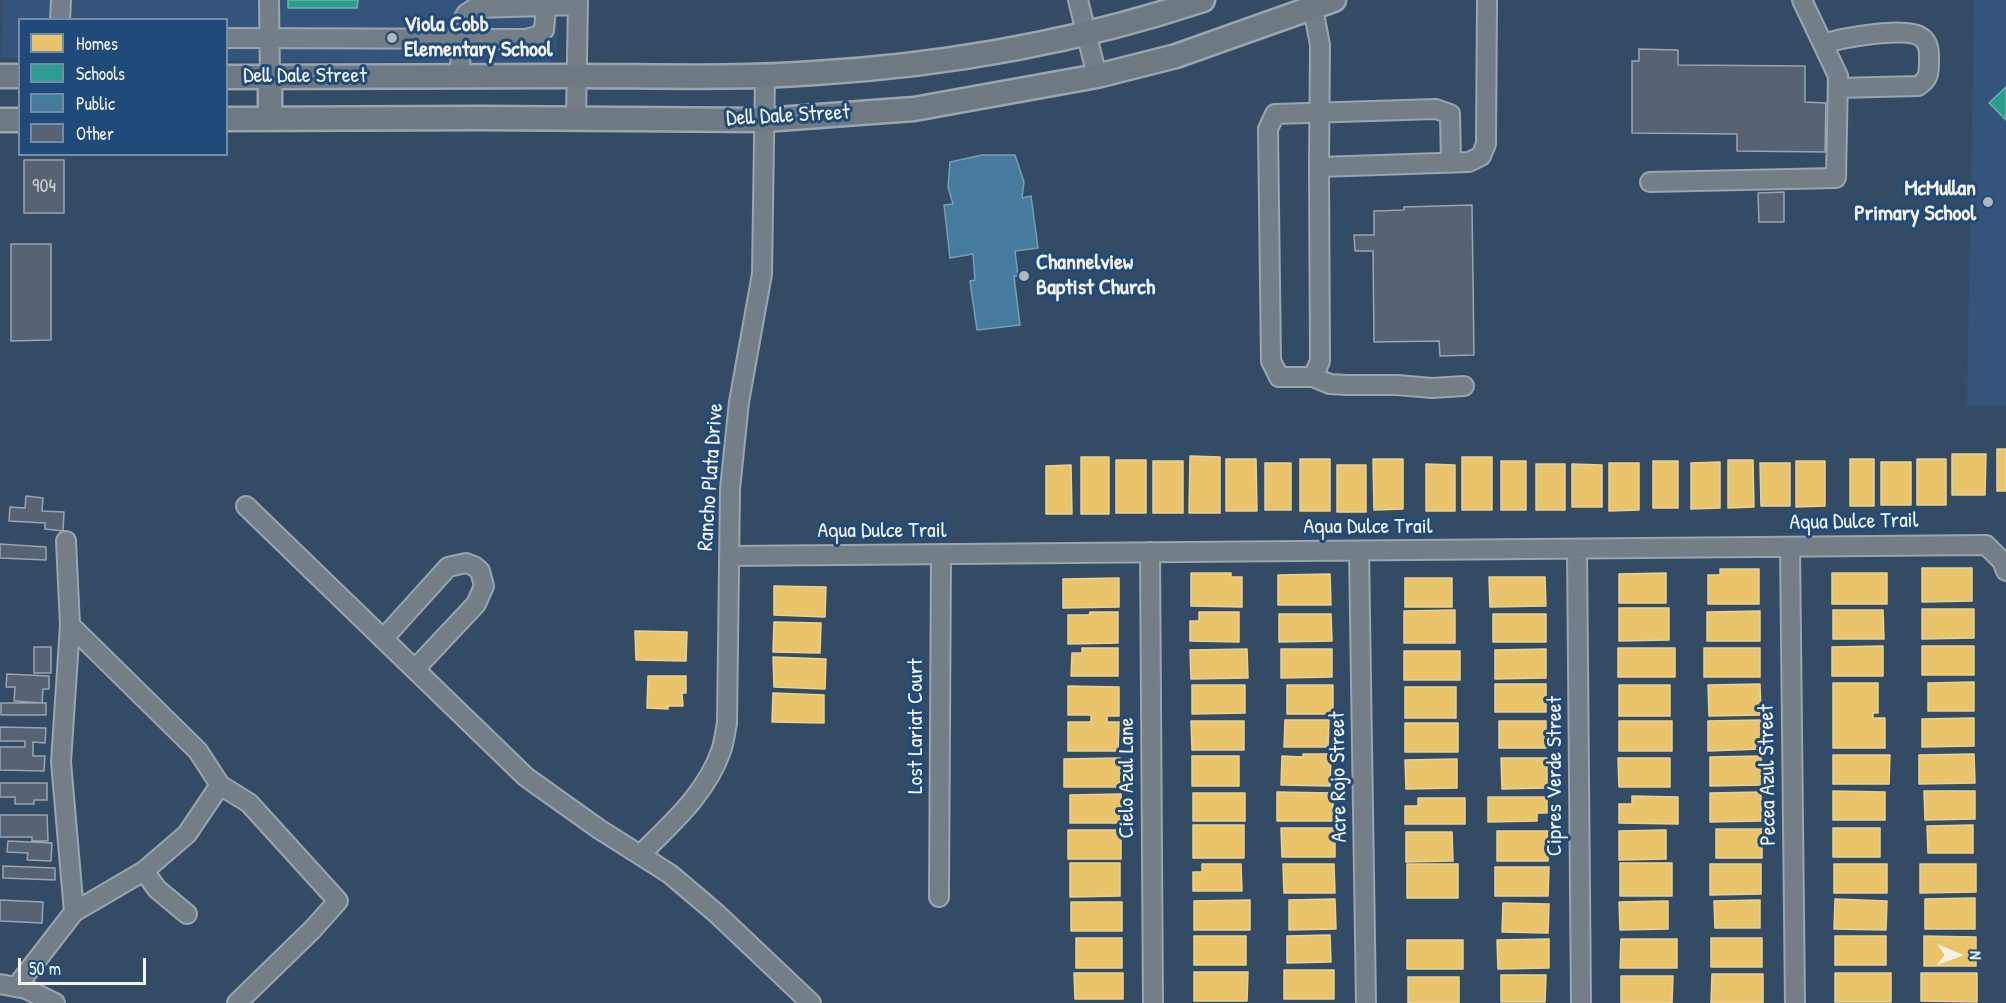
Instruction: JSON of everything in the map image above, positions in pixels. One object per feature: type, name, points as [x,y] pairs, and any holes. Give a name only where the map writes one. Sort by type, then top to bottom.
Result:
[{"type":"main road","name":"Dell Dale Street","points":[[228,76],[814,74],[921,63],[1087,35],[1203,0]]},
{"type":"main road","name":"Dell Dale Street","points":[[228,119],[764,120],[914,109],[1031,86],[1097,76],[1176,56],[1334,0]]},
{"type":"main road","points":[[0,76],[18,76]]},
{"type":"main road","points":[[270,77],[270,119]]},
{"type":"main road","points":[[0,120],[18,120]]},
{"type":"street","points":[[60,18],[61,0]]},
{"type":"street","points":[[269,0],[270,77]]},
{"type":"street","points":[[1078,0],[1097,76]]},
{"type":"street","points":[[1319,167],[1469,162],[1481,156],[1486,144],[1487,0]]},
{"type":"street","points":[[1650,182],[1836,178],[1838,76],[1802,0]]},
{"type":"street","points":[[460,76],[461,23],[466,14],[475,8],[546,7],[578,3],[576,119]]},
{"type":"street","points":[[228,38],[526,39],[537,36],[544,30],[546,7]]},
{"type":"street","points":[[1312,9],[1320,45],[1320,361],[1313,377]]},
{"type":"street","points":[[1822,44],[1862,35],[1911,34],[1921,36],[1928,45],[1929,72],[1926,82],[1918,86],[1838,88]]},
{"type":"street","name":"Rancho Plata Drive","points":[[640,855],[693,802],[708,780],[722,751],[727,723],[730,489],[740,402],[762,273],[765,75]]},
{"type":"street","points":[[1451,163],[1450,114],[1436,109],[1275,114],[1268,129],[1271,361],[1279,376],[1313,377],[1330,384],[1464,387]]},
{"type":"street","points":[[246,506],[526,777],[599,829],[670,874],[716,913],[812,1003]]},
{"type":"street","points":[[66,542],[69,625],[61,762],[74,912]]},
{"type":"street","name":"Aqua Dulce Trail","points":[[729,556],[1986,545],[2004,566]]},
{"type":"street","name":"Pecea Azul Street","points":[[1790,547],[1795,1003]]},
{"type":"street","name":"Cipres Verde Street","points":[[1577,549],[1581,1003]]},
{"type":"street","name":"Acre Rojo Street","points":[[1359,551],[1366,1003]]},
{"type":"street","name":"Cielo Azul Lane","points":[[1150,552],[1153,1003]]},
{"type":"street","name":"Lost Lariat Court","points":[[939,897],[941,554]]},
{"type":"street","points":[[383,639],[447,567],[466,563],[480,571],[484,586],[476,604],[415,669]]},
{"type":"street","points":[[69,625],[198,751],[220,785],[249,803],[338,901],[312,930],[237,1003]]},
{"type":"street","points":[[55,1003],[41,995],[8,985],[74,912],[144,871],[187,834],[220,785]]},
{"type":"street","points":[[144,871],[156,889],[187,914]]},
{"type":"shaded area","name":"Viola Cobb Elementary School","points":[[3,0],[558,0],[557,56],[550,63],[228,61],[228,18],[18,18],[18,58],[1,58]]},
{"type":"shaded area","name":"McMullan Primary School","points":[[1974,0],[2006,0],[2006,405],[1967,405]]},
{"type":"building: Homes","points":[[1997,449],[2006,449],[2006,491],[1997,491]]},
{"type":"building: Homes","points":[[1952,454],[1986,454],[1985,495],[1952,495]]},
{"type":"building: Homes","points":[[1190,456],[1220,457],[1220,513],[1189,513]]},
{"type":"building: Homes","points":[[1081,457],[1109,457],[1109,514],[1081,514]]},
{"type":"building: Homes","points":[[1462,457],[1492,457],[1492,510],[1462,510]]},
{"type":"building: Homes","points":[[1226,459],[1256,459],[1257,511],[1226,511]]},
{"type":"building: Homes","points":[[1300,459],[1330,459],[1330,511],[1300,511]]},
{"type":"building: Homes","points":[[1373,459],[1403,459],[1403,509],[1374,510]]},
{"type":"building: Homes","points":[[1850,459],[1874,459],[1874,506],[1850,506]]},
{"type":"building: Homes","points":[[1917,459],[1946,459],[1946,505],[1917,505]]},
{"type":"building: Homes","points":[[1116,460],[1146,460],[1146,513],[1116,513]]},
{"type":"building: Homes","points":[[1728,460],[1753,460],[1754,507],[1728,508]]},
{"type":"building: Homes","points":[[1153,461],[1183,461],[1183,513],[1153,513]]},
{"type":"building: Homes","points":[[1501,461],[1526,461],[1526,510],[1501,510]]},
{"type":"building: Homes","points":[[1653,461],[1678,461],[1678,508],[1653,508]]},
{"type":"building: Homes","points":[[1796,461],[1825,461],[1825,506],[1796,507]]},
{"type":"building: Homes","points":[[1720,462],[1720,508],[1691,509],[1691,463]]},
{"type":"building: Homes","points":[[1881,462],[1911,462],[1911,505],[1881,505]]},
{"type":"building: Homes","points":[[1265,463],[1291,463],[1291,510],[1265,510]]},
{"type":"building: Homes","points":[[1609,463],[1639,463],[1639,510],[1609,511]]},
{"type":"building: Homes","points":[[1760,463],[1790,463],[1790,506],[1761,506]]},
{"type":"building: Homes","points":[[1426,464],[1455,465],[1455,511],[1426,511]]},
{"type":"building: Homes","points":[[1536,464],[1565,464],[1565,510],[1536,510]]},
{"type":"building: Homes","points":[[1572,464],[1602,465],[1602,507],[1572,507]]},
{"type":"building: Homes","points":[[1071,465],[1072,514],[1046,514],[1046,466]]},
{"type":"building: Homes","points":[[1337,465],[1366,465],[1366,512],[1337,512]]},
{"type":"building: Homes","points":[[1922,568],[1972,568],[1972,601],[1922,602]]},
{"type":"building: Homes","points":[[1720,569],[1759,569],[1759,604],[1708,604],[1708,575],[1720,575]]},
{"type":"building: Homes","points":[[1191,573],[1231,573],[1231,577],[1242,577],[1242,607],[1191,606]]},
{"type":"building: Homes","points":[[1666,573],[1666,603],[1619,603],[1619,574]]},
{"type":"building: Homes","points":[[1832,573],[1887,573],[1887,604],[1832,604]]},
{"type":"building: Homes","points":[[1330,574],[1331,605],[1278,605],[1278,575]]},
{"type":"building: Homes","points":[[1489,577],[1545,577],[1546,606],[1490,607]]},
{"type":"building: Homes","points":[[1119,578],[1119,607],[1063,608],[1063,579]]},
{"type":"building: Homes","points":[[1405,578],[1452,578],[1452,607],[1405,607]]},
{"type":"building: Homes","points":[[774,586],[826,587],[825,617],[774,615]]},
{"type":"building: Homes","points":[[1619,608],[1669,608],[1669,640],[1619,641]]},
{"type":"building: Homes","points":[[1922,609],[1974,609],[1974,638],[1922,639]]},
{"type":"building: Homes","points":[[1455,610],[1455,643],[1404,643],[1404,611]]},
{"type":"building: Homes","points":[[1833,610],[1883,610],[1884,639],[1833,639]]},
{"type":"building: Homes","points":[[1760,611],[1760,641],[1707,641],[1707,612]]},
{"type":"building: Homes","points":[[1090,612],[1118,612],[1118,643],[1068,644],[1068,615],[1089,615]]},
{"type":"building: Homes","points":[[1199,612],[1239,612],[1239,642],[1190,641],[1190,621],[1199,621]]},
{"type":"building: Homes","points":[[1279,614],[1331,614],[1332,641],[1279,642]]},
{"type":"building: Homes","points":[[1493,614],[1546,614],[1546,642],[1493,642]]},
{"type":"building: Homes","points":[[774,622],[821,623],[820,653],[773,652]]},
{"type":"building: Homes","points":[[635,631],[687,632],[686,661],[636,660]]},
{"type":"building: Homes","points":[[1883,646],[1883,676],[1832,676],[1832,647]]},
{"type":"building: Homes","points":[[1922,646],[1974,646],[1974,675],[1922,675]]},
{"type":"building: Homes","points":[[1082,648],[1118,648],[1118,676],[1071,676],[1072,653],[1082,653]]},
{"type":"building: Homes","points":[[1618,648],[1675,648],[1675,677],[1618,677]]},
{"type":"building: Homes","points":[[1704,648],[1760,648],[1760,677],[1704,677]]},
{"type":"building: Homes","points":[[1247,649],[1248,678],[1191,679],[1190,650]]},
{"type":"building: Homes","points":[[1281,649],[1332,649],[1332,677],[1281,678]]},
{"type":"building: Homes","points":[[1546,649],[1546,678],[1495,679],[1495,650]]},
{"type":"building: Homes","points":[[1404,651],[1460,651],[1460,680],[1404,680]]},
{"type":"building: Homes","points":[[773,657],[826,659],[825,689],[774,687]]},
{"type":"building: Homes","points":[[648,676],[686,676],[686,693],[682,693],[683,706],[668,706],[668,709],[647,708]]},
{"type":"building: Homes","points":[[1974,682],[1974,711],[1928,711],[1928,683]]},
{"type":"building: Homes","points":[[1833,683],[1878,683],[1878,713],[1873,713],[1873,718],[1885,718],[1885,748],[1833,748]]},
{"type":"building: Homes","points":[[1495,684],[1546,684],[1546,712],[1495,712]]},
{"type":"building: Homes","points":[[1760,684],[1761,715],[1709,716],[1708,685]]},
{"type":"building: Homes","points":[[1192,685],[1245,685],[1245,713],[1192,714]]},
{"type":"building: Homes","points":[[1287,685],[1333,685],[1333,714],[1287,714]]},
{"type":"building: Homes","points":[[1619,685],[1670,685],[1670,716],[1619,716]]},
{"type":"building: Homes","points":[[1068,686],[1119,687],[1119,716],[1107,716],[1107,722],[1119,722],[1118,751],[1068,751],[1068,722],[1091,722],[1091,715],[1068,715]]},
{"type":"building: Homes","points":[[1405,687],[1456,687],[1456,718],[1405,718]]},
{"type":"building: Homes","points":[[773,693],[824,695],[824,723],[772,722]]},
{"type":"building: Homes","points":[[1974,718],[1974,746],[1922,747],[1922,719]]},
{"type":"building: Homes","points":[[1285,720],[1329,720],[1328,747],[1284,747]]},
{"type":"building: Homes","points":[[1761,720],[1761,749],[1708,751],[1708,721]]},
{"type":"building: Homes","points":[[1191,721],[1244,721],[1244,750],[1192,750]]},
{"type":"building: Homes","points":[[1499,721],[1546,721],[1546,748],[1499,748]]},
{"type":"building: Homes","points":[[1619,721],[1672,721],[1672,751],[1619,751]]},
{"type":"building: Homes","points":[[1405,723],[1458,723],[1458,752],[1405,752]]},
{"type":"building: Homes","points":[[1303,754],[1331,754],[1330,786],[1281,785],[1282,756],[1303,757]]},
{"type":"building: Homes","points":[[1974,754],[1975,783],[1919,784],[1919,755]]},
{"type":"building: Homes","points":[[1833,755],[1890,755],[1889,784],[1833,784]]},
{"type":"building: Homes","points":[[1192,756],[1239,756],[1239,786],[1192,786]]},
{"type":"building: Homes","points":[[1761,756],[1762,785],[1710,786],[1710,757]]},
{"type":"building: Homes","points":[[1120,758],[1121,787],[1064,787],[1064,759]]},
{"type":"building: Homes","points":[[1501,758],[1547,758],[1547,788],[1502,789]]},
{"type":"building: Homes","points":[[1618,758],[1670,758],[1670,787],[1619,787]]},
{"type":"building: Homes","points":[[1457,759],[1457,788],[1406,789],[1405,760]]},
{"type":"building: Homes","points":[[1833,791],[1885,792],[1885,820],[1833,820]]},
{"type":"building: Homes","points":[[1924,791],[1975,791],[1975,819],[1925,820]]},
{"type":"building: Homes","points":[[1277,792],[1333,793],[1333,821],[1277,821]]},
{"type":"building: Homes","points":[[1761,792],[1761,821],[1710,822],[1710,793]]},
{"type":"building: Homes","points":[[1193,793],[1245,793],[1245,821],[1193,821]]},
{"type":"building: Homes","points":[[1121,794],[1122,823],[1070,823],[1070,795]]},
{"type":"building: Homes","points":[[1632,796],[1678,797],[1678,824],[1619,823],[1619,804],[1632,804]]},
{"type":"building: Homes","points":[[1488,797],[1547,797],[1547,813],[1537,813],[1537,821],[1488,822]]},
{"type":"building: Homes","points":[[1418,798],[1465,798],[1465,824],[1405,824],[1405,806],[1418,806]]},
{"type":"building: Homes","points":[[1193,825],[1244,825],[1244,858],[1193,858]]},
{"type":"building: Homes","points":[[1973,825],[1973,853],[1928,853],[1927,826]]},
{"type":"building: Homes","points":[[1281,828],[1335,828],[1335,857],[1282,857]]},
{"type":"building: Homes","points":[[1833,828],[1880,828],[1880,857],[1833,857]]},
{"type":"building: Homes","points":[[1716,829],[1762,829],[1762,858],[1716,858]]},
{"type":"building: Homes","points":[[1068,830],[1121,830],[1121,859],[1068,859]]},
{"type":"building: Homes","points":[[1666,830],[1666,859],[1619,860],[1619,831]]},
{"type":"building: Homes","points":[[1497,831],[1548,831],[1548,861],[1497,861]]},
{"type":"building: Homes","points":[[1406,832],[1452,832],[1453,861],[1406,862]]},
{"type":"building: Homes","points":[[1070,863],[1120,863],[1120,896],[1070,897]]},
{"type":"building: Homes","points":[[1620,863],[1672,863],[1672,896],[1620,896]]},
{"type":"building: Homes","points":[[1202,864],[1241,864],[1242,891],[1193,891],[1193,872],[1202,872]]},
{"type":"building: Homes","points":[[1283,864],[1334,864],[1335,893],[1284,893]]},
{"type":"building: Homes","points":[[1407,864],[1458,864],[1458,898],[1407,898]]},
{"type":"building: Homes","points":[[1710,864],[1761,864],[1761,894],[1710,895]]},
{"type":"building: Homes","points":[[1834,864],[1887,864],[1887,893],[1834,893]]},
{"type":"building: Homes","points":[[1920,864],[1976,864],[1976,892],[1920,893]]},
{"type":"building: Homes","points":[[1495,867],[1549,867],[1548,896],[1495,896]]},
{"type":"building: Homes","points":[[1975,898],[1975,929],[1925,929],[1925,899]]},
{"type":"building: Homes","points":[[1335,899],[1336,929],[1289,930],[1289,900]]},
{"type":"building: Homes","points":[[1835,899],[1887,901],[1886,930],[1834,929]]},
{"type":"building: Homes","points":[[1250,900],[1250,930],[1194,930],[1194,901]]},
{"type":"building: Homes","points":[[1760,900],[1760,928],[1715,928],[1714,901]]},
{"type":"building: Homes","points":[[1668,901],[1668,929],[1620,930],[1619,902]]},
{"type":"building: Homes","points":[[1071,902],[1122,902],[1122,931],[1071,931]]},
{"type":"building: Homes","points":[[1503,903],[1549,904],[1548,933],[1502,932]]},
{"type":"building: Homes","points":[[1330,935],[1331,962],[1287,963],[1287,936]]},
{"type":"building: Homes","points":[[1194,936],[1246,936],[1246,965],[1194,965]]},
{"type":"building: Homes","points":[[1835,936],[1886,936],[1886,965],[1835,965]]},
{"type":"building: Homes","points":[[1924,936],[1976,937],[1976,966],[1924,966]]},
{"type":"building: Homes","points":[[1076,938],[1122,938],[1122,968],[1076,968]]},
{"type":"building: Homes","points":[[1711,938],[1762,938],[1762,967],[1711,967]]},
{"type":"building: Homes","points":[[1549,939],[1549,968],[1498,969],[1497,940]]},
{"type":"building: Homes","points":[[1621,939],[1677,939],[1677,968],[1620,968]]},
{"type":"building: Homes","points":[[1407,940],[1463,940],[1463,969],[1407,969]]},
{"type":"building: Homes","points":[[1284,970],[1334,970],[1334,999],[1284,999]]},
{"type":"building: Homes","points":[[1194,972],[1248,972],[1247,1001],[1194,1001]]},
{"type":"building: Homes","points":[[1074,973],[1123,973],[1123,999],[1075,999]]},
{"type":"building: Homes","points":[[1835,973],[1891,973],[1891,1002],[1835,1002]]},
{"type":"building: Homes","points":[[1921,973],[1977,973],[1977,1002],[1921,1001]]},
{"type":"building: Homes","points":[[1712,974],[1763,974],[1763,1003],[1711,1003]]},
{"type":"building: Homes","points":[[1501,975],[1546,975],[1545,1002],[1501,1002]]},
{"type":"building: Homes","points":[[1621,976],[1673,976],[1672,1003],[1621,1003]]},
{"type":"building: Homes","points":[[1408,977],[1459,977],[1459,1003],[1408,1003]]},
{"type":"building: Schools","points":[[288,0],[358,0],[357,8],[288,8]]},
{"type":"building: Schools","points":[[2006,87],[2006,120],[1989,103]]},
{"type":"building: Public","points":[[982,155],[1015,155],[1024,182],[1022,198],[1031,196],[1038,248],[1015,251],[1018,276],[1014,276],[1020,325],[977,330],[970,281],[975,280],[973,254],[950,258],[944,205],[953,204],[948,187],[950,162]]},
{"type":"building: Other","points":[[1639,49],[1678,50],[1678,65],[1805,66],[1805,102],[1826,103],[1825,152],[1737,151],[1737,134],[1632,133],[1632,61],[1639,61]]},
{"type":"building: Other","points":[[24,160],[64,160],[64,213],[24,213]]},
{"type":"building: Other","points":[[1784,192],[1784,222],[1759,222],[1758,193]]},
{"type":"building: Other","points":[[1472,205],[1474,355],[1440,356],[1439,341],[1374,342],[1373,251],[1355,251],[1354,235],[1374,235],[1374,211],[1404,210],[1404,207]]},
{"type":"building: Other","points":[[11,244],[51,244],[51,340],[11,341]]},
{"type":"building: Other","points":[[26,496],[43,498],[42,511],[64,512],[63,531],[45,529],[45,523],[9,521],[10,507],[25,508]]},
{"type":"building: Other","points":[[0,544],[46,547],[46,560],[0,558]]},
{"type":"building: Other","points":[[34,647],[51,647],[51,673],[34,673]]},
{"type":"building: Other","points":[[7,674],[49,676],[49,689],[43,689],[42,703],[14,701],[15,687],[6,687]]},
{"type":"building: Other","points":[[1,703],[46,703],[46,715],[1,715]]},
{"type":"building: Other","points":[[0,727],[46,728],[45,743],[33,742],[33,756],[45,756],[44,771],[0,770],[0,747],[25,747],[25,741],[0,741]]},
{"type":"building: Other","points":[[0,783],[47,783],[47,800],[34,800],[34,804],[15,804],[15,797],[0,797]]},
{"type":"building: Other","points":[[0,815],[47,815],[48,841],[32,841],[32,837],[0,837]]},
{"type":"building: Other","points":[[8,841],[52,843],[51,861],[27,860],[28,853],[7,852]]},
{"type":"building: Other","points":[[3,866],[55,868],[55,880],[3,878]]},
{"type":"building: Other","points":[[0,900],[43,902],[42,923],[0,921]]},
{"type":"place","name":"Viola Cobb Elementary School","points":[[392,38]]},
{"type":"place","name":"McMullan Primary School","points":[[1988,202]]},
{"type":"place","name":"Channelview Baptist Church","points":[[1024,276]]}]
